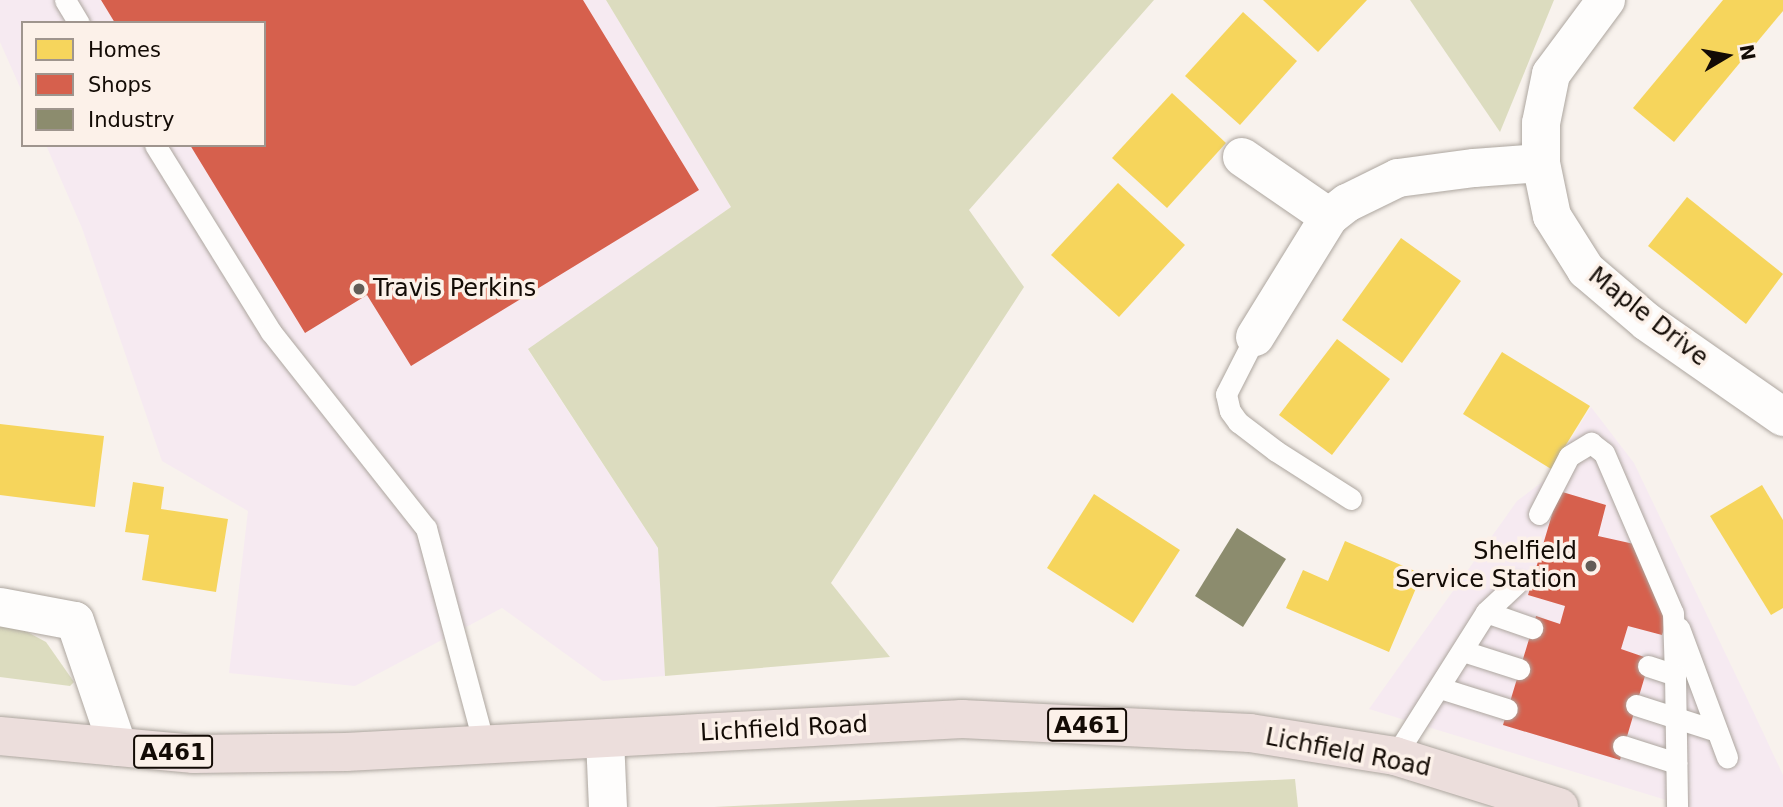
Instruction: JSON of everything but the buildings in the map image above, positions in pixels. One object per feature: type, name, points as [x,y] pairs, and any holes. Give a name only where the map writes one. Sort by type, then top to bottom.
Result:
[{"type":"highway","name":"Lichfield Road","points":[[0,736],[194,754],[346,752],[962,719],[1250,733],[1395,756],[1559,807]]},
{"type":"street","name":"Maple Drive","points":[[1606,0],[1551,74],[1541,123],[1541,163],[1552,216],[1586,270],[1647,322],[1783,417]]},
{"type":"street","points":[[1242,158],[1329,217]]},
{"type":"street","points":[[1255,337],[1329,217],[1347,203],[1398,178],[1541,163]]},
{"type":"street","points":[[0,607],[75,621],[118,747]]},
{"type":"street","points":[[605,739],[608,807]]},
{"type":"lane","points":[[65,0],[78,21]]},
{"type":"lane","points":[[156,147],[271,332],[426,528],[484,745]]},
{"type":"lane","points":[[1255,337],[1226,394],[1230,411],[1238,422],[1276,451],[1351,499]]},
{"type":"lane","points":[[1539,514],[1569,456],[1591,443],[1604,453],[1673,613],[1727,757]]},
{"type":"lane","points":[[1395,756],[1486,612],[1517,583]]},
{"type":"lane","points":[[1486,612],[1532,628]]},
{"type":"lane","points":[[1673,613],[1677,807]]},
{"type":"lane","points":[[1463,651],[1519,669]]},
{"type":"lane","points":[[1648,666],[1675,675]]},
{"type":"lane","points":[[1440,688],[1507,709]]},
{"type":"lane","points":[[1636,705],[1717,730]]},
{"type":"lane","points":[[1623,746],[1676,763]]},
{"type":"shaded area","name":"Travis Perkins","points":[[0,0],[606,0],[731,207],[528,350],[658,548],[665,676],[603,681],[502,608],[355,686],[229,673],[248,511],[162,461],[82,228],[47,147],[266,147],[266,21],[21,21],[21,89],[0,42]]},
{"type":"shaded area","points":[[1591,407],[1634,463],[1783,775],[1783,807],[1689,807],[1369,709],[1517,501],[1546,479]]},
{"type":"green space","points":[[606,0],[1154,0],[969,210],[1024,287],[831,583],[890,657],[665,676],[658,548],[528,349],[731,207]]},
{"type":"green space","points":[[1410,0],[1554,0],[1500,132]]},
{"type":"green space","points":[[0,624],[18,627],[46,642],[74,682],[70,686],[0,677]]},
{"type":"green space","points":[[1295,779],[1298,807],[714,807]]},
{"type":"place","name":"Travis Perkins","points":[[359,289]]},
{"type":"place","name":"Shelfield Service Station","points":[[1591,566]]}]
